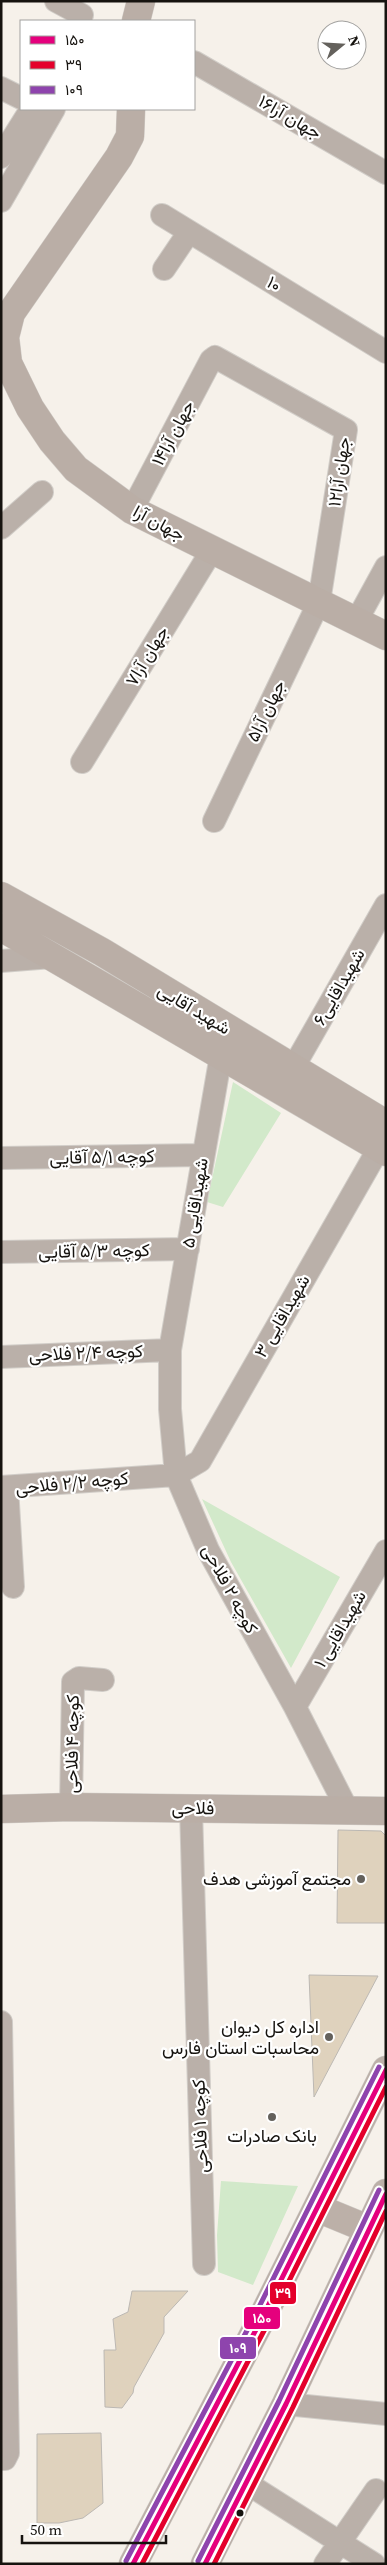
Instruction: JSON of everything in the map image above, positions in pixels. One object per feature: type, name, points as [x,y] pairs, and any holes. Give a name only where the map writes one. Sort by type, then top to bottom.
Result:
[{"type":"main road","points":[[130,2561],[317,2208],[386,2070]]},
{"type":"main road","points":[[205,2564],[286,2404],[386,2193]]},
{"type":"main road","points":[[317,2208],[368,2230]]},
{"type":"street","points":[[56,1],[82,15],[80,20]]},
{"type":"street","points":[[136,20],[140,1]]},
{"type":"street","name":"جهان آرا۱۶","points":[[195,63],[386,173]]},
{"type":"street","points":[[1,88],[20,98]]},
{"type":"street","points":[[1,157],[30,110]]},
{"type":"street","points":[[1,201],[53,110]]},
{"type":"street","name":"جهان آرا","points":[[131,110],[130,136],[126,143],[11,313],[2,335],[8,363],[30,408],[52,441],[76,469],[132,510],[386,636]]},
{"type":"street","name":"۱۰","points":[[162,215],[386,352]]},
{"type":"street","points":[[164,269],[189,232]]},
{"type":"street","name":"جهان آرا۱۴","points":[[132,510],[211,360],[215,357]]},
{"type":"street","name":"جهان آرا۱۲","points":[[215,357],[346,430],[319,602]]},
{"type":"street","points":[[1,528],[42,492]]},
{"type":"street","name":"جهان آرا۷","points":[[82,762],[212,550]]},
{"type":"street","points":[[356,620],[386,567]]},
{"type":"street","name":"جهان آرا۵","points":[[214,821],[319,602]]},
{"type":"street","name":"شهید آقایی","points":[[1,896],[102,952],[293,1068],[383,1141]]},
{"type":"street","name":"شهیداقایی۶","points":[[293,1068],[386,905]]},
{"type":"street","name":"شهید آقایی","points":[[1,927],[221,1056],[383,1141]]},
{"type":"street","points":[[1,961],[52,957]]},
{"type":"street","name":"۵ شهیداقایی","points":[[170,1350],[221,1056]]},
{"type":"street","name":"۳ شهیداقایی","points":[[176,1475],[200,1461],[383,1141]]},
{"type":"street","name":"کوچه ۵/۱ آقایی","points":[[1,1158],[203,1155]]},
{"type":"street","name":"کوچه ۵/۳ آقایی","points":[[1,1252],[188,1249]]},
{"type":"street","name":"کوچه ۲ فلاحی","points":[[170,1350],[170,1409],[176,1475],[208,1550],[295,1707],[348,1811]]},
{"type":"street","name":"کوچه ۲/۴ فلاحی","points":[[1,1357],[170,1350]]},
{"type":"street","name":"کوچه ۲/۲ فلاحی","points":[[13,1587],[4,1488],[176,1475]]},
{"type":"street","name":"۱ شهیداقایی","points":[[295,1707],[386,1551]]},
{"type":"street","name":"کوچه ۴ فلاحی","points":[[71,1807],[73,1682],[79,1678],[103,1680]]},
{"type":"street","name":"فلاحی","points":[[1,1809],[71,1807],[386,1812]]},
{"type":"street","name":"کوچه ۱ فلاحی","points":[[191,1808],[204,2264]]},
{"type":"street","points":[[1,2022],[8,2453],[5,2459],[1,2459]]},
{"type":"street","points":[[286,2404],[386,2414]]},
{"type":"street","points":[[245,2482],[374,2564]]},
{"type":"street","points":[[325,2564],[376,2490]]},
{"type":"green space","points":[[233,1082],[281,1113],[223,1207],[207,1202]]},
{"type":"green space","points":[[202,1499],[340,1577],[291,1668],[231,1562]]},
{"type":"green space","points":[[221,2181],[298,2186],[253,2285],[218,2272],[217,2235]]},
{"type":"building","name":"مجتمع آموزشی هدف","points":[[338,1830],[381,1831],[386,1836],[386,1923],[337,1923]]},
{"type":"building","name":"اداره کل دیوان محاسبات استان فارس","points":[[309,1975],[378,1976],[314,2097]]},
{"type":"building","points":[[132,2291],[188,2291],[164,2317],[164,2333],[134,2387],[133,2393],[122,2408],[105,2407],[104,2350],[116,2350],[113,2319],[128,2312]]},
{"type":"building","points":[[101,2433],[103,2503],[83,2518],[59,2523],[37,2523],[37,2434]]},
{"type":"transit line","name":"۱۰۹","points":[[126,2561],[253,2319],[379,2067]]},
{"type":"transit line","name":"۱۵۰","points":[[133,2564],[260,2322],[386,2070]]},
{"type":"transit line","name":"۳۹","points":[[142,2564],[267,2325],[386,2087]]},
{"type":"transit line","name":"۱۰۹","points":[[198,2561],[279,2401],[379,2190]]},
{"type":"transit line","name":"۱۵۰","points":[[205,2564],[286,2404],[386,2194]]},
{"type":"transit line","name":"۳۹","points":[[214,2564],[293,2407],[386,2211]]},
{"type":"place","name":"مجتمع آموزشی هدف","points":[[361,1879]]},
{"type":"place","name":"اداره کل دیوان محاسبات استان فارس","points":[[329,2037]]},
{"type":"place","name":"بانک صادرات","points":[[272,2117]]}]
